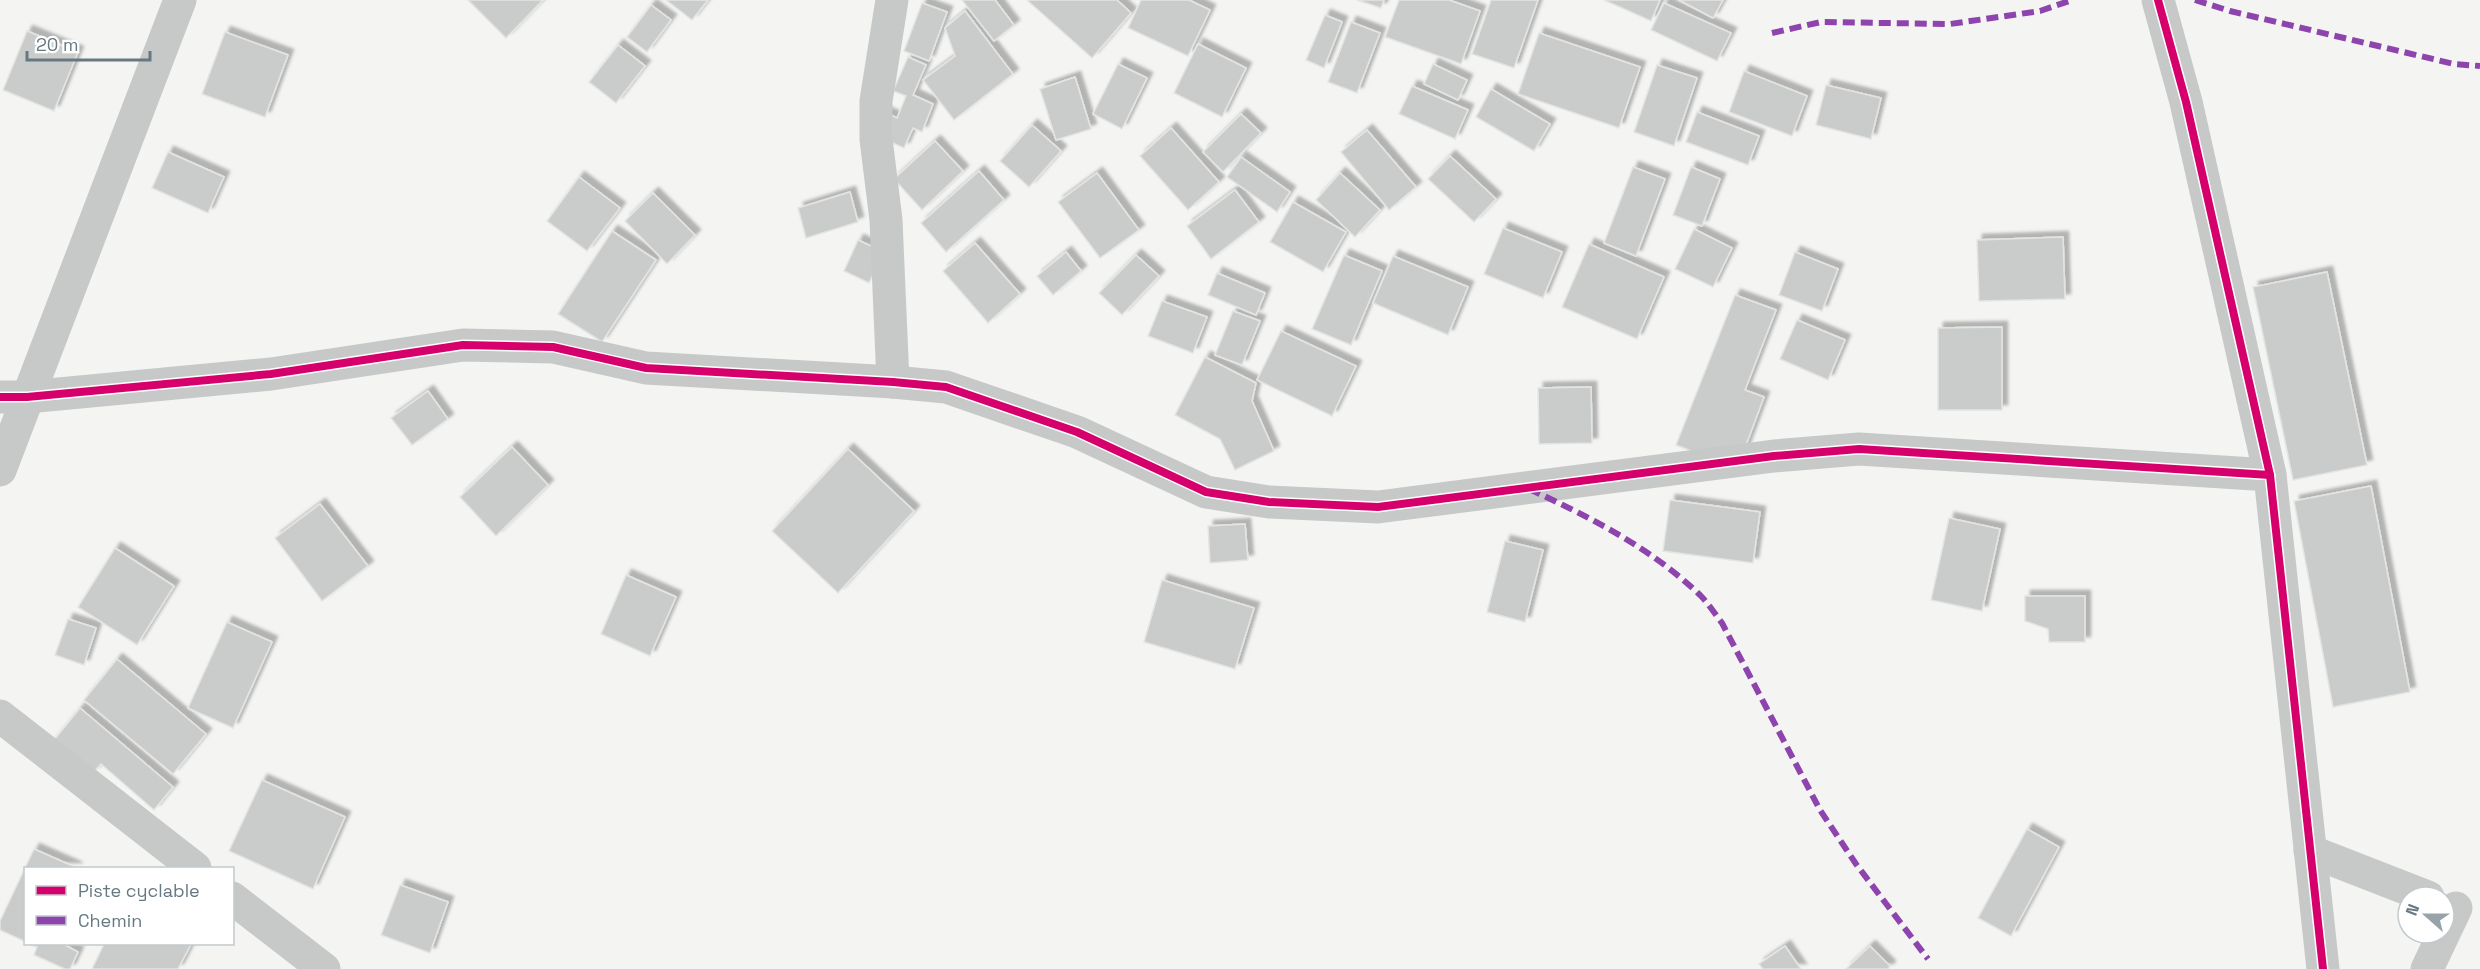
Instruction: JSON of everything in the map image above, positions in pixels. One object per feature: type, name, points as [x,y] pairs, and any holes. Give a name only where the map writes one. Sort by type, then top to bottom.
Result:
[{"type":"street","points":[[0,470],[14,397],[180,0]]},
{"type":"street","points":[[892,0],[876,101],[876,139],[886,220],[892,382]]},
{"type":"street","points":[[2158,0],[2186,102],[2270,475],[2323,969]]},
{"type":"street","points":[[14,397],[271,374],[463,345],[487,344],[553,347],[646,368],[946,387],[1077,432],[1206,492],[1269,502],[1378,507],[1774,456],[1859,449],[2270,475]]},
{"type":"street","points":[[0,716],[194,867]]},
{"type":"street","points":[[2310,851],[2398,885]]},
{"type":"street","points":[[234,899],[324,969]]},
{"type":"street","points":[[2427,969],[2437,945]]},
{"type":"building","points":[[468,0],[543,0],[506,38]]},
{"type":"building","points":[[666,0],[708,0],[692,20]]},
{"type":"building","points":[[962,0],[995,0],[1014,25],[994,41]]},
{"type":"building","points":[[1029,0],[1117,0],[1131,13],[1092,58]]},
{"type":"building","points":[[1141,0],[1189,0],[1210,10],[1188,56],[1128,28]]},
{"type":"building","points":[[1357,0],[1384,0],[1381,8]]},
{"type":"building","points":[[1399,0],[1449,0],[1480,11],[1461,64],[1385,37]]},
{"type":"building","points":[[1491,0],[1538,0],[1514,68],[1472,54]]},
{"type":"building","points":[[1604,0],[1660,0],[1651,21]]},
{"type":"building","points":[[1679,0],[1723,0],[1713,18]]},
{"type":"building","points":[[922,3],[947,12],[929,61],[904,51]]},
{"type":"building","points":[[1664,3],[1731,33],[1717,61],[1651,30]]},
{"type":"building","points":[[651,5],[671,20],[647,52],[627,37]]},
{"type":"building","points":[[965,11],[1013,74],[954,120],[923,80],[955,56],[945,28]]},
{"type":"building","points":[[1325,15],[1342,22],[1324,68],[1306,60]]},
{"type":"building","points":[[1351,22],[1380,33],[1357,93],[1328,82]]},
{"type":"building","points":[[27,31],[78,52],[54,111],[3,90]]},
{"type":"building","points":[[225,32],[288,55],[265,117],[202,94]]},
{"type":"building","points":[[1539,33],[1640,67],[1619,128],[1518,94]]},
{"type":"building","points":[[1198,44],[1246,68],[1222,117],[1174,93]]},
{"type":"building","points":[[618,45],[645,66],[616,103],[589,82]]},
{"type":"building","points":[[908,57],[926,65],[913,95],[933,104],[922,132],[913,128],[904,148],[875,135],[884,112],[897,118],[906,96],[893,91]]},
{"type":"building","points":[[1118,64],[1147,78],[1122,129],[1093,114]]},
{"type":"building","points":[[1433,64],[1467,80],[1458,100],[1424,84]]},
{"type":"building","points":[[1657,65],[1697,78],[1674,146],[1634,132]]},
{"type":"building","points":[[1744,71],[1807,96],[1792,136],[1729,112]]},
{"type":"building","points":[[1075,77],[1091,129],[1056,140],[1040,89]]},
{"type":"building","points":[[1826,85],[1881,98],[1871,139],[1816,125]]},
{"type":"building","points":[[1412,86],[1468,110],[1455,139],[1399,114]]},
{"type":"building","points":[[1491,89],[1550,124],[1534,151],[1476,117]]},
{"type":"building","points":[[1697,112],[1759,136],[1748,165],[1686,142]]},
{"type":"building","points":[[1241,114],[1261,133],[1223,172],[1203,152]]},
{"type":"building","points":[[1032,125],[1061,151],[1029,187],[1000,161]]},
{"type":"building","points":[[1171,128],[1219,182],[1188,210],[1140,156]]},
{"type":"building","points":[[1367,130],[1416,187],[1389,210],[1341,152]]},
{"type":"building","points":[[935,141],[963,171],[922,210],[894,179]]},
{"type":"building","points":[[168,152],[224,177],[208,213],[152,188]]},
{"type":"building","points":[[1450,156],[1496,199],[1474,222],[1428,179]]},
{"type":"building","points":[[1241,157],[1290,192],[1277,212],[1227,177]]},
{"type":"building","points":[[1633,167],[1665,179],[1636,256],[1604,243]]},
{"type":"building","points":[[1691,167],[1720,179],[1702,226],[1673,215]]},
{"type":"building","points":[[979,171],[1004,200],[946,252],[921,223]]},
{"type":"building","points":[[1097,173],[1139,230],[1100,258],[1058,202]]},
{"type":"building","points":[[1340,173],[1380,210],[1355,237],[1316,200]]},
{"type":"building","points":[[579,177],[620,208],[587,251],[547,221]]},
{"type":"building","points":[[1235,190],[1259,222],[1211,259],[1187,226]]},
{"type":"building","points":[[850,192],[858,222],[806,238],[798,208]]},
{"type":"building","points":[[653,193],[695,235],[667,264],[625,221]]},
{"type":"building","points":[[1293,202],[1346,232],[1323,272],[1270,242]]},
{"type":"building","points":[[1503,228],[1562,252],[1543,298],[1484,274]]},
{"type":"building","points":[[1694,229],[1732,248],[1713,287],[1675,269]]},
{"type":"building","points":[[612,231],[656,260],[602,342],[558,314]]},
{"type":"building","points":[[2063,237],[2065,299],[1979,301],[1977,240]]},
{"type":"building","points":[[858,240],[884,252],[869,283],[844,271]]},
{"type":"building","points":[[975,243],[1020,294],[988,323],[943,271]]},
{"type":"building","points":[[1589,244],[1664,277],[1637,339],[1562,307]]},
{"type":"building","points":[[1066,252],[1081,271],[1053,295],[1037,276]]},
{"type":"building","points":[[1795,252],[1838,269],[1822,311],[1779,295]]},
{"type":"building","points":[[1136,255],[1159,276],[1122,315],[1099,293]]},
{"type":"building","points":[[1344,255],[1382,271],[1351,345],[1312,329]]},
{"type":"building","points":[[1393,256],[1468,287],[1448,335],[1373,303]]},
{"type":"building","points":[[2327,272],[2367,465],[2293,480],[2253,287]]},
{"type":"building","points":[[1217,273],[1265,293],[1256,315],[1208,295]]},
{"type":"building","points":[[1735,295],[1776,310],[1745,390],[1764,397],[1737,469],[1676,445]]},
{"type":"building","points":[[1162,301],[1207,317],[1193,353],[1148,336]]},
{"type":"building","points":[[1233,311],[1260,321],[1242,365],[1215,355]]},
{"type":"building","points":[[1797,320],[1845,340],[1828,380],[1780,359]]},
{"type":"building","points":[[2002,327],[2002,410],[1938,410],[1938,328]]},
{"type":"building","points":[[1281,331],[1356,366],[1332,416],[1257,380]]},
{"type":"building","points":[[1205,357],[1256,383],[1252,401],[1274,451],[1235,470],[1220,439],[1175,415]]},
{"type":"building","points":[[1591,387],[1592,443],[1539,444],[1538,388]]},
{"type":"building","points":[[428,391],[448,419],[412,445],[391,418]]},
{"type":"building","points":[[512,447],[548,485],[496,536],[460,497]]},
{"type":"building","points":[[848,449],[914,511],[838,593],[772,531]]},
{"type":"building","points":[[2371,486],[2410,692],[2333,707],[2294,501]]},
{"type":"building","points":[[1670,500],[1760,512],[1753,563],[1663,551]]},
{"type":"building","points":[[320,504],[368,566],[322,601],[275,538]]},
{"type":"building","points":[[1949,518],[2000,529],[1982,611],[1931,600]]},
{"type":"building","points":[[1245,524],[1248,560],[1210,563],[1208,526]]},
{"type":"building","points":[[1505,541],[1543,550],[1525,622],[1487,612]]},
{"type":"building","points":[[115,548],[174,586],[137,645],[78,607]]},
{"type":"building","points":[[626,575],[676,597],[650,656],[601,634]]},
{"type":"building","points":[[1162,580],[1254,608],[1235,669],[1144,642]]},
{"type":"building","points":[[2025,596],[2085,596],[2085,642],[2049,642],[2048,629],[2025,621]]},
{"type":"building","points":[[68,619],[96,628],[84,665],[55,655]]},
{"type":"building","points":[[227,622],[272,642],[233,728],[188,708]]},
{"type":"building","points":[[117,659],[206,734],[173,774],[84,700]]},
{"type":"building","points":[[80,708],[173,787],[154,810],[101,764],[94,772],[50,745]]},
{"type":"building","points":[[262,780],[345,817],[313,889],[229,851]]},
{"type":"building","points":[[2027,829],[2059,847],[2011,936],[1978,918]]},
{"type":"building","points":[[34,849],[75,867],[26,867]]},
{"type":"building","points":[[24,870],[24,941],[0,930],[0,921]]},
{"type":"building","points":[[400,885],[448,902],[430,953],[381,935]]},
{"type":"building","points":[[32,945],[65,945],[78,952],[70,969],[65,969],[34,955],[37,947]]},
{"type":"building","points":[[104,945],[190,945],[178,969],[92,969]]},
{"type":"building","points":[[1785,946],[1801,969],[1763,969],[1759,964]]},
{"type":"building","points":[[1870,946],[1890,966],[1888,969],[1846,969]]},
{"type":"marked path","points":[[1772,33],[1821,22],[1950,24],[2040,11],[2072,0]]},
{"type":"marked path","points":[[2195,0],[2230,11],[2454,64],[2480,66]]},
{"type":"marked path","points":[[1529,489],[1597,522],[1640,548],[1681,578],[1706,601],[1722,623],[1820,810],[1856,864],[1928,959]]},
{"type":"cycle path","points":[[2158,0],[2186,102],[2270,475],[2323,969]]},
{"type":"cycle path","points":[[0,397],[27,397],[271,374],[463,345],[553,347],[646,368],[946,387],[1077,432],[1206,492],[1269,502],[1378,507],[1774,456],[1859,449],[2270,475]]}]
